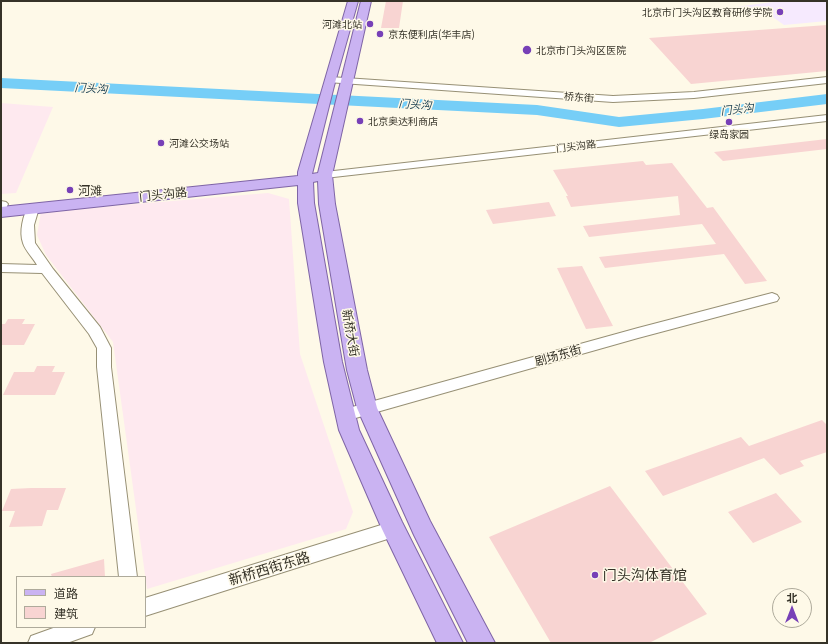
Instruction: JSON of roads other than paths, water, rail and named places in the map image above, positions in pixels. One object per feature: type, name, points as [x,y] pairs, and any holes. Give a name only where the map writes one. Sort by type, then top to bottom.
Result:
[{"type":"main road","name":"新桥大街","points":[[353,1],[319,118],[305,176],[306,202],[333,362],[349,430],[394,529],[450,643]]},
{"type":"main road","name":"新桥大街","points":[[366,1],[325,175],[327,204],[357,370],[367,408],[422,528],[482,643]]},
{"type":"main road","name":"门头沟路","points":[[1,207],[325,175]]},
{"type":"main road","name":"门头沟路","points":[[1,207],[33,208],[305,176]]},
{"type":"street","name":"桥东街","points":[[330,80],[471,88],[613,99],[687,96],[827,80]]},
{"type":"street","name":"门头沟路","points":[[325,175],[827,118]]},
{"type":"street","points":[[33,208],[28,225],[30,243],[45,269],[88,322],[104,348],[128,576]]},
{"type":"street","points":[[1,268],[45,269]]},
{"type":"street","name":"剧场东街","points":[[345,414],[645,331],[772,298]]},
{"type":"street","name":"新桥西街东路","points":[[146,606],[394,529]]},
{"type":"street","points":[[38,643],[81,628]]},
{"type":"waterway","name":"门头沟","points":[[1,83],[537,110],[619,122],[703,114],[827,99]]},
{"type":"place","name":"北京市门头沟区教育研修学院","points":[[780,12]]},
{"type":"place","name":"河滩北站","points":[[370,24]]},
{"type":"place","name":"京东便利店(华丰店)","points":[[380,34]]},
{"type":"place","name":"北京市门头沟区医院","points":[[527,50]]},
{"type":"place","name":"北京奥达利商店","points":[[360,121]]},
{"type":"place","name":"绿岛家园","points":[[729,122]]},
{"type":"place","name":"河滩公交场站","points":[[161,143]]},
{"type":"place","name":"河滩","points":[[70,190]]},
{"type":"place","name":"门头沟体育馆","points":[[595,575]]}]
